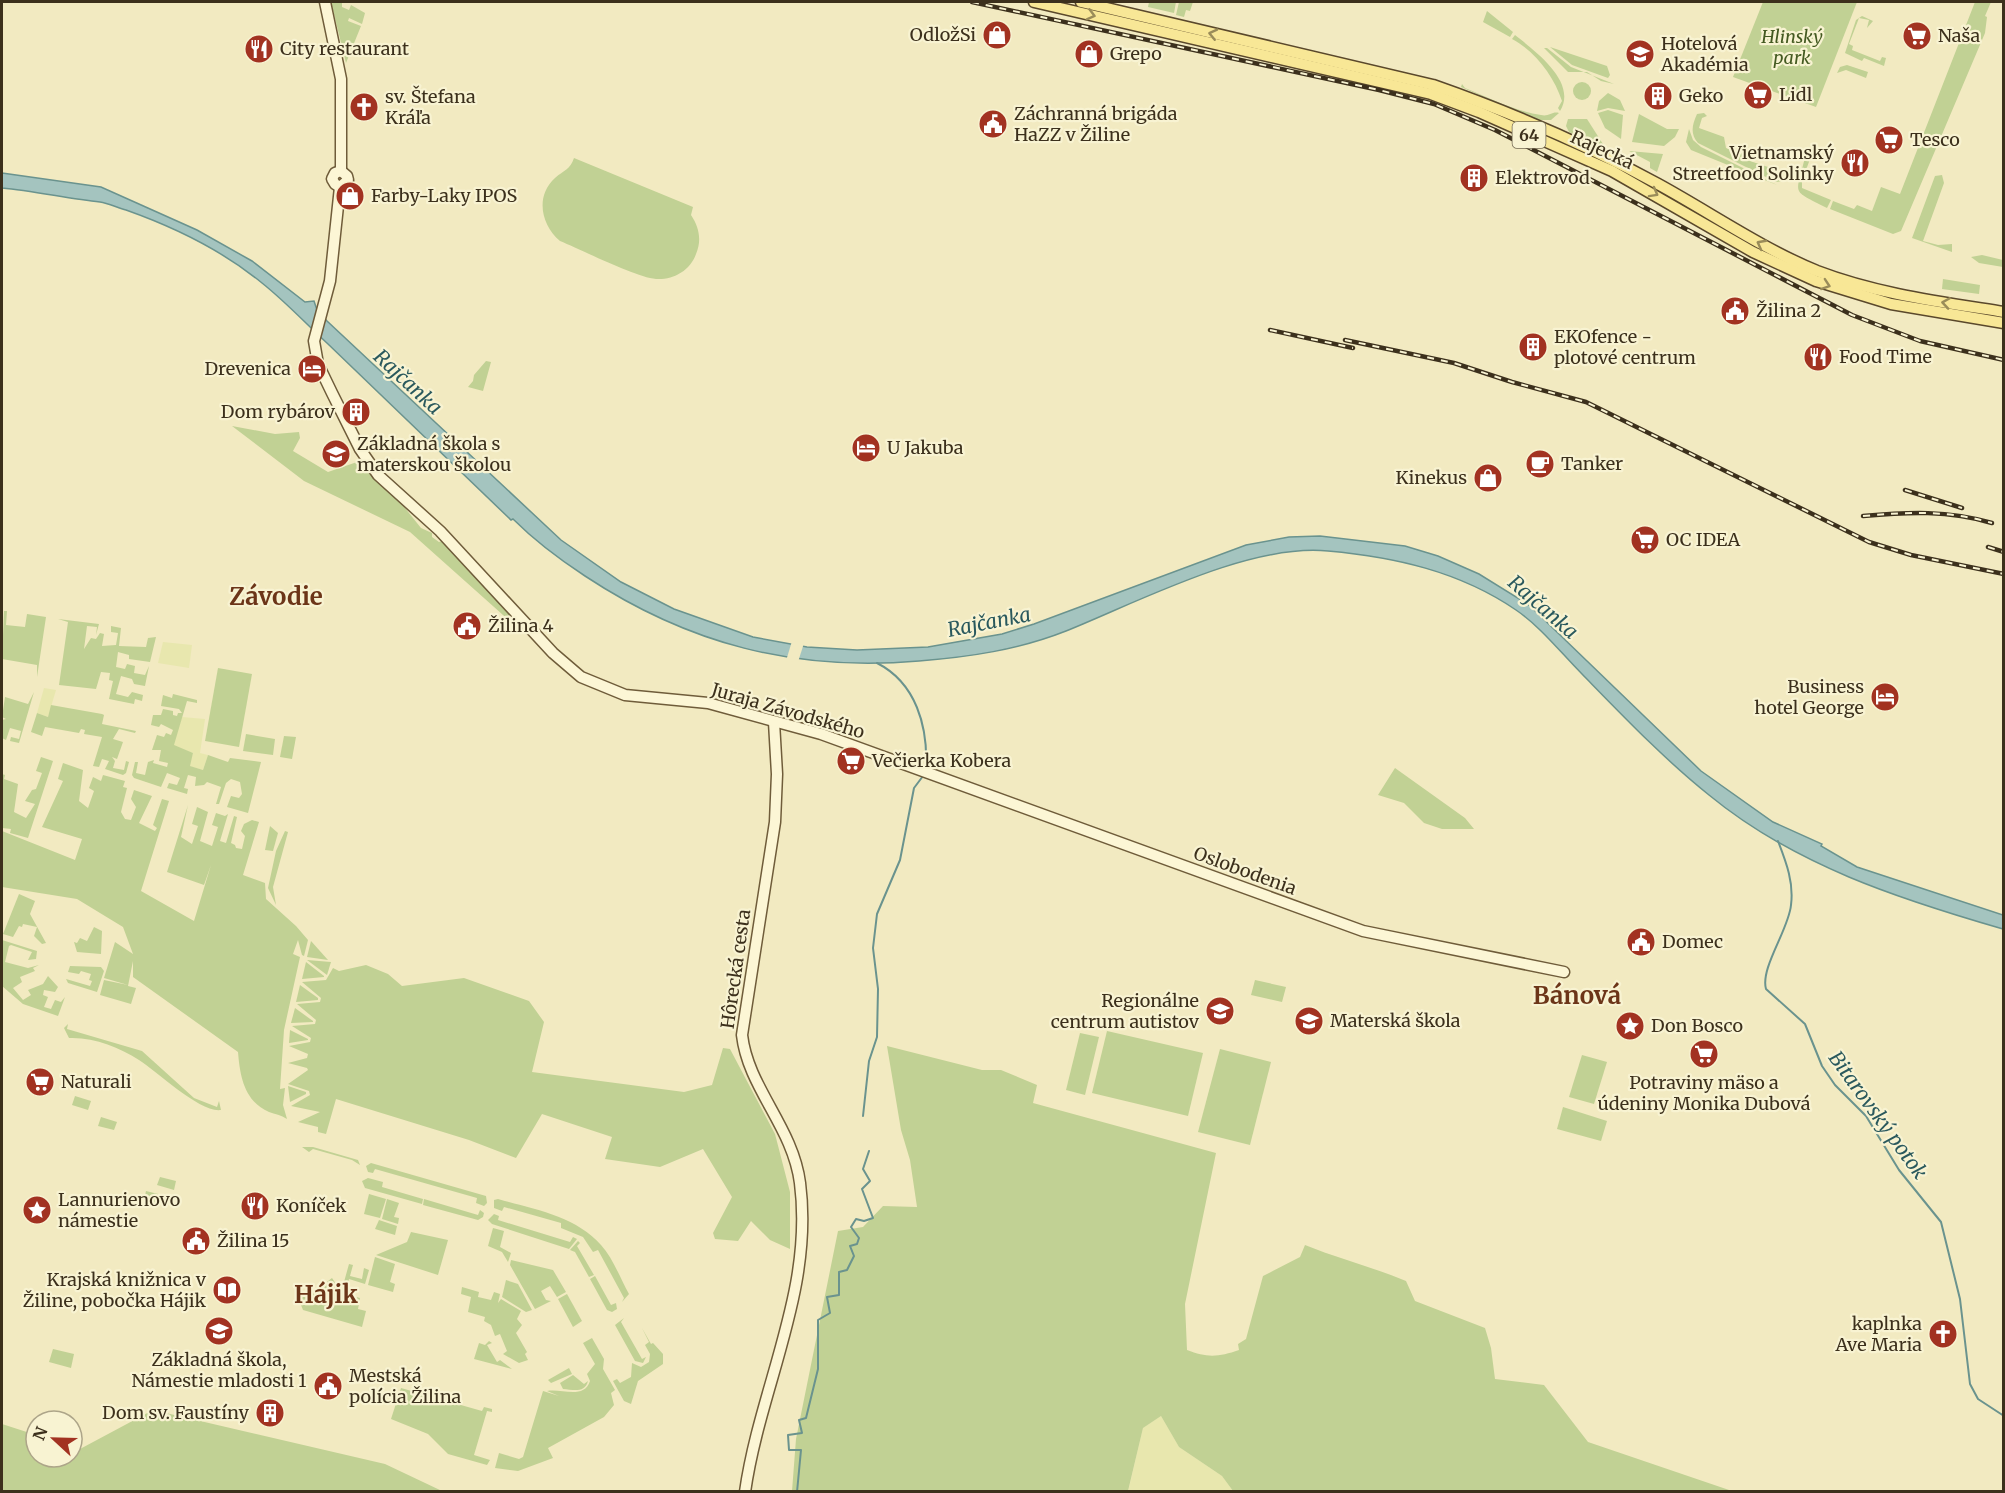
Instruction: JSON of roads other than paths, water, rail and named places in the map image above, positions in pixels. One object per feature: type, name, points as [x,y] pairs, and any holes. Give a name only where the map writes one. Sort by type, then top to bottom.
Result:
[{"type":"main road","name":"Rajecká","points":[[1034,2],[1431,94],[1479,112],[1612,171],[1753,252],[1816,281],[1891,304],[2004,323]]},
{"type":"main road","name":"Rajecká","points":[[1081,2],[1433,85],[1483,103],[1613,160],[1657,183],[1758,243],[1819,271],[1893,293],[2004,312]]},
{"type":"street","name":"Juraja Závodského","points":[[325,2],[341,79],[341,171],[335,173],[332,178],[334,184],[340,187],[332,270],[314,338],[318,364],[368,462],[440,531],[572,670],[591,683],[619,694],[650,699],[708,703],[821,734],[925,771]]},
{"type":"street","name":"Hôrecká cesta","points":[[745,1491],[754,1444],[790,1317],[802,1248],[802,1200],[796,1161],[784,1129],[750,1068],[742,1035],[775,822],[777,774],[774,722]]},
{"type":"street","name":"Oslobodenia","points":[[925,771],[1363,931],[1564,972]]},
{"type":"water","points":[[2,173],[101,187],[197,230],[252,261],[305,302],[314,301],[317,310],[327,321],[561,540],[621,582],[674,609],[753,637],[807,647],[857,650],[928,647],[1002,634],[1034,624],[1246,545],[1289,537],[1320,536],[1405,546],[1438,556],[1479,574],[1529,605],[1701,771],[1773,822],[1822,844],[1821,846],[1857,867],[2003,915],[2003,929],[1887,892],[1812,860],[1776,841],[1742,820],[1676,767],[1542,632],[1516,610],[1472,585],[1401,562],[1328,551],[1297,551],[1264,556],[1195,577],[1048,638],[993,652],[938,659],[873,663],[829,662],[786,657],[703,636],[663,620],[624,600],[566,563],[513,519],[511,520],[280,298],[231,260],[180,232],[106,203],[2,188]]},
{"type":"waterway","points":[[877,663],[901,682],[917,707],[925,737],[926,768]]},
{"type":"waterway","points":[[863,1116],[869,1061],[877,1037],[878,989],[873,948],[877,914],[900,860],[914,788],[923,776]]},
{"type":"waterway","name":"Bitarovský potok","points":[[1778,841],[1786,864],[1792,897],[1789,915],[1767,970],[1766,989],[1805,1024],[1822,1066],[1835,1085],[1866,1116],[1899,1170],[1941,1222],[1960,1299],[1970,1384],[1978,1399],[2004,1416]]},
{"type":"waterway","points":[[797,1492],[801,1450],[789,1450],[788,1435],[802,1433],[799,1420],[806,1418],[818,1369],[818,1320],[830,1313],[827,1297],[839,1295],[839,1272],[847,1270],[854,1256],[850,1246],[857,1244],[859,1238],[851,1227],[856,1219],[864,1221],[873,1218],[862,1189],[870,1181],[863,1169],[869,1151]]},
{"type":"railway","points":[[972,2],[1379,90],[1434,104],[1495,130],[1852,315],[1920,341],[2004,360]]},
{"type":"railway","points":[[1270,330],[1353,348]]},
{"type":"railway","points":[[1345,340],[1454,363],[1586,402],[1869,542],[1911,555],[2004,574]]},
{"type":"railway","points":[[1905,490],[1962,508]]},
{"type":"railway","points":[[1863,516],[1928,513],[1960,516],[1992,523]]},
{"type":"railway","points":[[1988,547],[2004,552]]},
{"type":"place","name":"OdložSi","points":[[997,35]]},
{"type":"place","name":"Naša","points":[[1917,36]]},
{"type":"place","name":"City restaurant","points":[[259,49]]},
{"type":"place","name":"Grepo","points":[[1089,54]]},
{"type":"place","name":"Hotelová Akadémia","points":[[1640,54]]},
{"type":"place","name":"Lidl","points":[[1758,95]]},
{"type":"place","name":"Geko","points":[[1658,96]]},
{"type":"place","name":"sv. Štefana Kráľa","points":[[364,107]]},
{"type":"place","name":"Záchranná brigáda HaZZ v Žiline","points":[[993,124]]},
{"type":"place","name":"Tesco","points":[[1889,140]]},
{"type":"place","name":"Vietnamský Streetfood Solinky","points":[[1855,163]]},
{"type":"place","name":"Elektrovod","points":[[1474,178]]},
{"type":"place","name":"Farby-Laky IPOS","points":[[350,196]]},
{"type":"place","name":"Žilina 2","points":[[1735,311]]},
{"type":"place","name":"EKOfence - plotové centrum","points":[[1533,347]]},
{"type":"place","name":"Food Time","points":[[1818,357]]},
{"type":"place","name":"Drevenica","points":[[312,369]]},
{"type":"place","name":"Dom rybárov","points":[[356,412]]},
{"type":"place","name":"U Jakuba","points":[[866,448]]},
{"type":"place","name":"Základná škola s materskou školou","points":[[336,454]]},
{"type":"place","name":"Tanker","points":[[1540,464]]},
{"type":"place","name":"Kinekus","points":[[1488,478]]},
{"type":"place","name":"OC IDEA","points":[[1645,540]]},
{"type":"place","name":"Žilina 4","points":[[467,626]]},
{"type":"place","name":"Business hotel George","points":[[1885,697]]},
{"type":"place","name":"Večierka Kobera","points":[[851,761]]},
{"type":"place","name":"Domec","points":[[1641,942]]},
{"type":"place","name":"Regionálne centrum autistov","points":[[1220,1011]]},
{"type":"place","name":"Materská škola","points":[[1309,1021]]},
{"type":"place","name":"Don Bosco","points":[[1630,1026]]},
{"type":"place","name":"Potraviny mäso a údeniny Monika Dubová","points":[[1704,1054]]},
{"type":"place","name":"Naturali","points":[[40,1082]]},
{"type":"place","name":"Koníček","points":[[255,1206]]},
{"type":"place","name":"Lannurienovo námestie","points":[[37,1210]]},
{"type":"place","name":"Žilina 15","points":[[196,1241]]},
{"type":"place","name":"Krajská knižnica v Žiline, pobočka Hájik","points":[[227,1290]]},
{"type":"place","name":"Základná škola, Námestie mladosti 1","points":[[219,1331]]},
{"type":"place","name":"kaplnka Ave Maria","points":[[1943,1334]]},
{"type":"place","name":"Mestská polícia Žilina","points":[[328,1386]]},
{"type":"place","name":"Dom sv. Faustíny","points":[[270,1413]]},
{"type":"district","name":"Závodie","points":[[276,597]]},
{"type":"district","name":"Bánová","points":[[1577,996]]},
{"type":"district","name":"Hájik","points":[[326,1295]]},
{"type":"park label","name":"Hlinský park","points":[[1792,47]]},
{"type":"water label","name":"Rajčanka","points":[[408,382]]},
{"type":"water label","name":"Rajčanka","points":[[1543,607]]},
{"type":"water label","name":"Rajčanka","points":[[989,622]]}]
